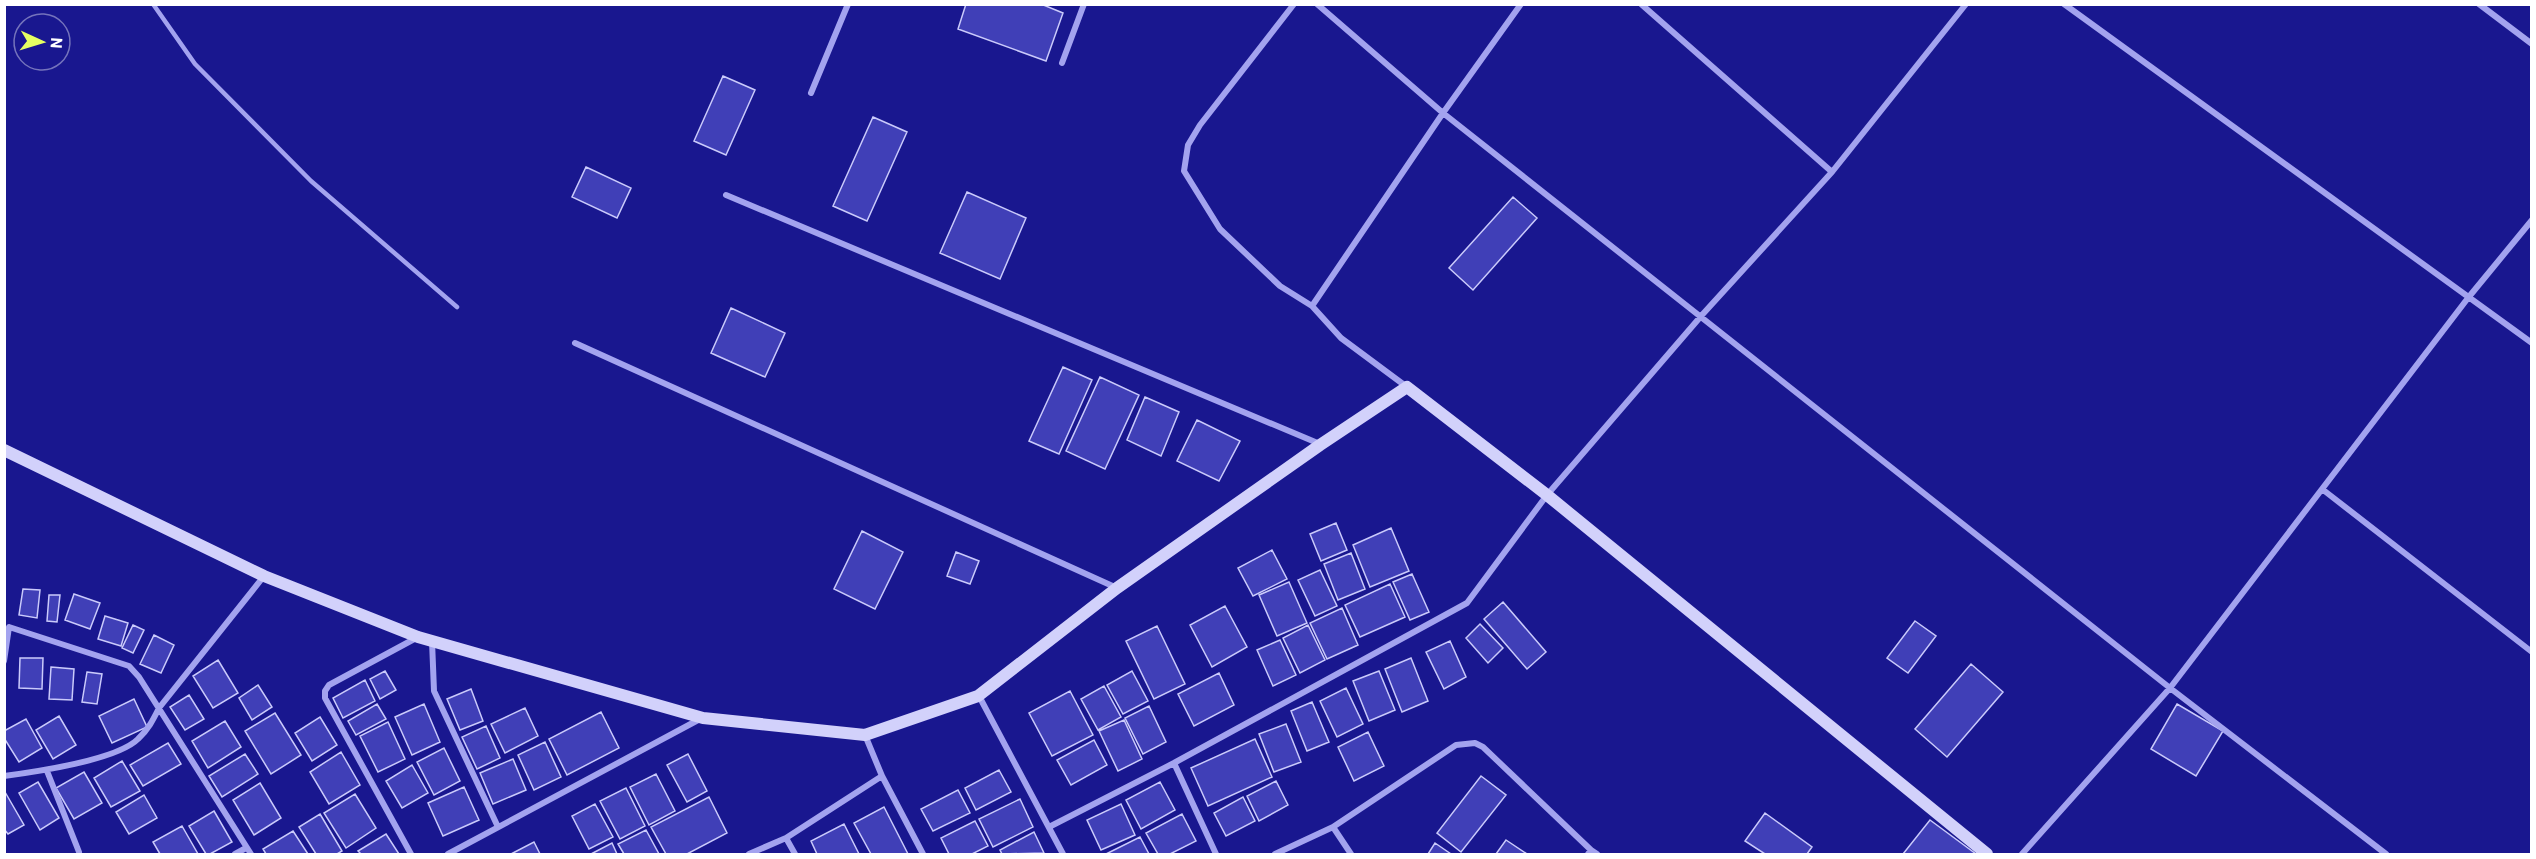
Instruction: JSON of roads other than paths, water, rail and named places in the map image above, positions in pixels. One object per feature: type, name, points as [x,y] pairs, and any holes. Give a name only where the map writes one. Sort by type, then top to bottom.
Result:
[{"type":"street","points":[[811,93],[848,4]]},
{"type":"street","points":[[1062,63],[1084,4]]},
{"type":"street","points":[[1294,4],[1200,125],[1188,146],[1184,171],[1220,229],[1280,286],[1312,306],[1341,338],[1547,495],[1987,855]]},
{"type":"street","points":[[1317,4],[1443,113],[1702,315],[2170,688],[2386,855]]},
{"type":"street","points":[[1312,306],[1443,113],[1521,4]]},
{"type":"street","points":[[1641,4],[1832,172]]},
{"type":"street","points":[[1049,828],[1174,764],[1467,603],[1547,495],[1702,315],[1832,172],[1966,4]]},
{"type":"street","points":[[2064,4],[2532,343]]},
{"type":"street","points":[[2479,4],[2532,44]]},
{"type":"street","points":[[726,195],[1320,445]]},
{"type":"street","points":[[2022,855],[2170,688],[2468,298],[2532,220]]},
{"type":"street","points":[[575,343],[1117,588]]},
{"type":"street","points":[[4,450],[264,576],[418,637],[703,718],[865,735],[978,696],[1117,588],[1320,445],[1407,387]]},
{"type":"street","points":[[2322,489],[2532,652]]},
{"type":"street","points":[[4,776],[47,771],[107,755],[137,741],[151,724],[159,708],[264,576]]},
{"type":"street","points":[[4,661],[9,627],[129,666],[159,708],[251,855]]},
{"type":"street","points":[[411,855],[325,698],[324,691],[329,684],[418,637]]},
{"type":"street","points":[[432,640],[434,691],[498,827]]},
{"type":"street","points":[[978,696],[1063,855]]},
{"type":"street","points":[[448,855],[703,718]]},
{"type":"street","points":[[865,735],[882,776],[923,855]]},
{"type":"street","points":[[1275,855],[1334,827],[1456,745],[1475,743],[1483,747],[1592,853]]},
{"type":"street","points":[[1174,764],[1216,855]]},
{"type":"street","points":[[47,771],[79,852]]},
{"type":"street","points":[[749,855],[786,838],[882,776]]},
{"type":"street","points":[[1334,827],[1351,855]]},
{"type":"street","points":[[786,838],[795,855]]},
{"type":"street","points":[[235,855],[246,848]]},
{"type":"lane","points":[[153,4],[195,64],[311,181],[458,307]]}]
